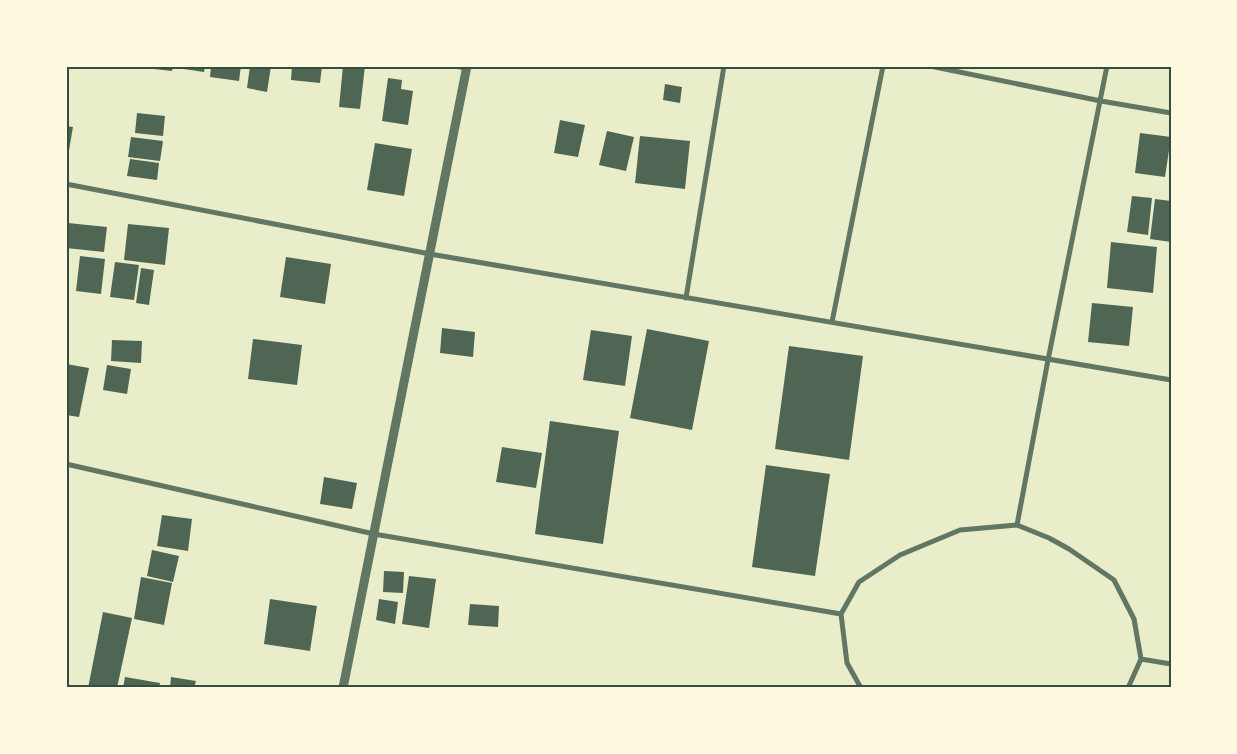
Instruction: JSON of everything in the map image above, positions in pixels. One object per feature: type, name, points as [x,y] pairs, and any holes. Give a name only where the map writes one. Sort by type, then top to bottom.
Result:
[{"type":"street","points":[[343,688],[466,67],[455,66]]},
{"type":"street","points":[[686,298],[724,66]]},
{"type":"street","points":[[832,322],[883,66]]},
{"type":"street","points":[[930,66],[1171,113]]},
{"type":"street","points":[[1017,525],[1048,360],[1102,101],[1107,66]]},
{"type":"street","points":[[66,184],[430,254],[1171,380]]},
{"type":"street","points":[[66,464],[374,534],[840,614]]},
{"type":"street","points":[[861,688],[847,663],[840,614],[859,582],[900,555],[960,530],[1017,525],[1049,538],[1069,549],[1114,580],[1134,619],[1141,659],[1128,688]]},
{"type":"street","points":[[1141,659],[1171,664]]},
{"type":"building","points":[[154,66],[173,66],[172,71],[154,69]]},
{"type":"building","points":[[178,66],[205,66],[204,72],[177,68]]},
{"type":"building","points":[[211,66],[241,66],[239,81],[210,77]]},
{"type":"building","points":[[250,66],[271,66],[267,92],[247,88]]},
{"type":"building","points":[[292,66],[322,66],[320,83],[291,80]]},
{"type":"building","points":[[343,66],[365,66],[360,109],[339,107]]},
{"type":"building","points":[[388,78],[402,80],[401,89],[413,91],[408,125],[382,121]]},
{"type":"building","points":[[665,84],[682,87],[680,103],[663,100]]},
{"type":"building","points":[[137,113],[165,116],[163,136],[135,133]]},
{"type":"building","points":[[560,120],[585,125],[578,157],[554,153]]},
{"type":"building","points":[[66,126],[73,127],[67,162],[66,162]]},
{"type":"building","points":[[607,131],[634,137],[626,171],[599,165]]},
{"type":"building","points":[[1140,133],[1171,137],[1165,177],[1135,173]]},
{"type":"building","points":[[640,136],[690,141],[685,189],[635,183]]},
{"type":"building","points":[[131,137],[163,141],[160,161],[128,157]]},
{"type":"building","points":[[375,143],[412,149],[404,196],[367,190]]},
{"type":"building","points":[[130,159],[159,163],[157,180],[127,176]]},
{"type":"building","points":[[1132,196],[1152,198],[1148,235],[1127,232]]},
{"type":"building","points":[[1155,199],[1171,201],[1171,242],[1150,239]]},
{"type":"building","points":[[68,223],[107,227],[104,252],[66,248]]},
{"type":"building","points":[[128,224],[169,228],[165,265],[124,260]]},
{"type":"building","points":[[1111,242],[1157,247],[1153,293],[1107,288]]},
{"type":"building","points":[[80,256],[105,259],[101,294],[76,291]]},
{"type":"building","points":[[286,257],[331,264],[325,304],[280,297]]},
{"type":"building","points":[[115,262],[139,265],[134,300],[110,297]]},
{"type":"building","points":[[141,268],[154,270],[149,305],[136,303]]},
{"type":"building","points":[[1092,303],[1133,307],[1129,346],[1088,342]]},
{"type":"building","points":[[442,328],[475,332],[473,357],[440,353]]},
{"type":"building","points":[[647,329],[709,341],[692,430],[630,418]]},
{"type":"building","points":[[591,330],[632,336],[625,386],[583,380]]},
{"type":"building","points":[[253,339],[302,345],[297,385],[248,379]]},
{"type":"building","points":[[112,340],[142,341],[141,363],[111,361]]},
{"type":"building","points":[[789,346],[863,356],[849,460],[775,449]]},
{"type":"building","points":[[66,364],[89,368],[79,417],[66,415]]},
{"type":"building","points":[[107,365],[131,369],[127,394],[103,390]]},
{"type":"building","points":[[550,421],[619,431],[603,544],[535,534]]},
{"type":"building","points":[[502,447],[542,453],[536,488],[496,482]]},
{"type":"building","points":[[766,465],[830,474],[815,576],[752,567]]},
{"type":"building","points":[[324,477],[357,483],[352,509],[320,504]]},
{"type":"building","points":[[162,515],[192,519],[188,551],[157,546]]},
{"type":"building","points":[[152,550],[179,556],[173,582],[147,576]]},
{"type":"building","points":[[384,571],[404,572],[403,593],[383,592]]},
{"type":"building","points":[[409,576],[436,579],[429,628],[402,624]]},
{"type":"building","points":[[141,577],[172,583],[164,625],[134,619]]},
{"type":"building","points":[[270,599],[317,606],[310,651],[264,644]]},
{"type":"building","points":[[379,599],[398,602],[395,624],[376,620]]},
{"type":"building","points":[[470,604],[499,606],[498,627],[468,625]]},
{"type":"building","points":[[103,612],[132,618],[117,688],[88,688]]},
{"type":"building","points":[[125,677],[160,683],[159,688],[123,688]]},
{"type":"building","points":[[171,677],[196,681],[194,688],[170,688]]}]
